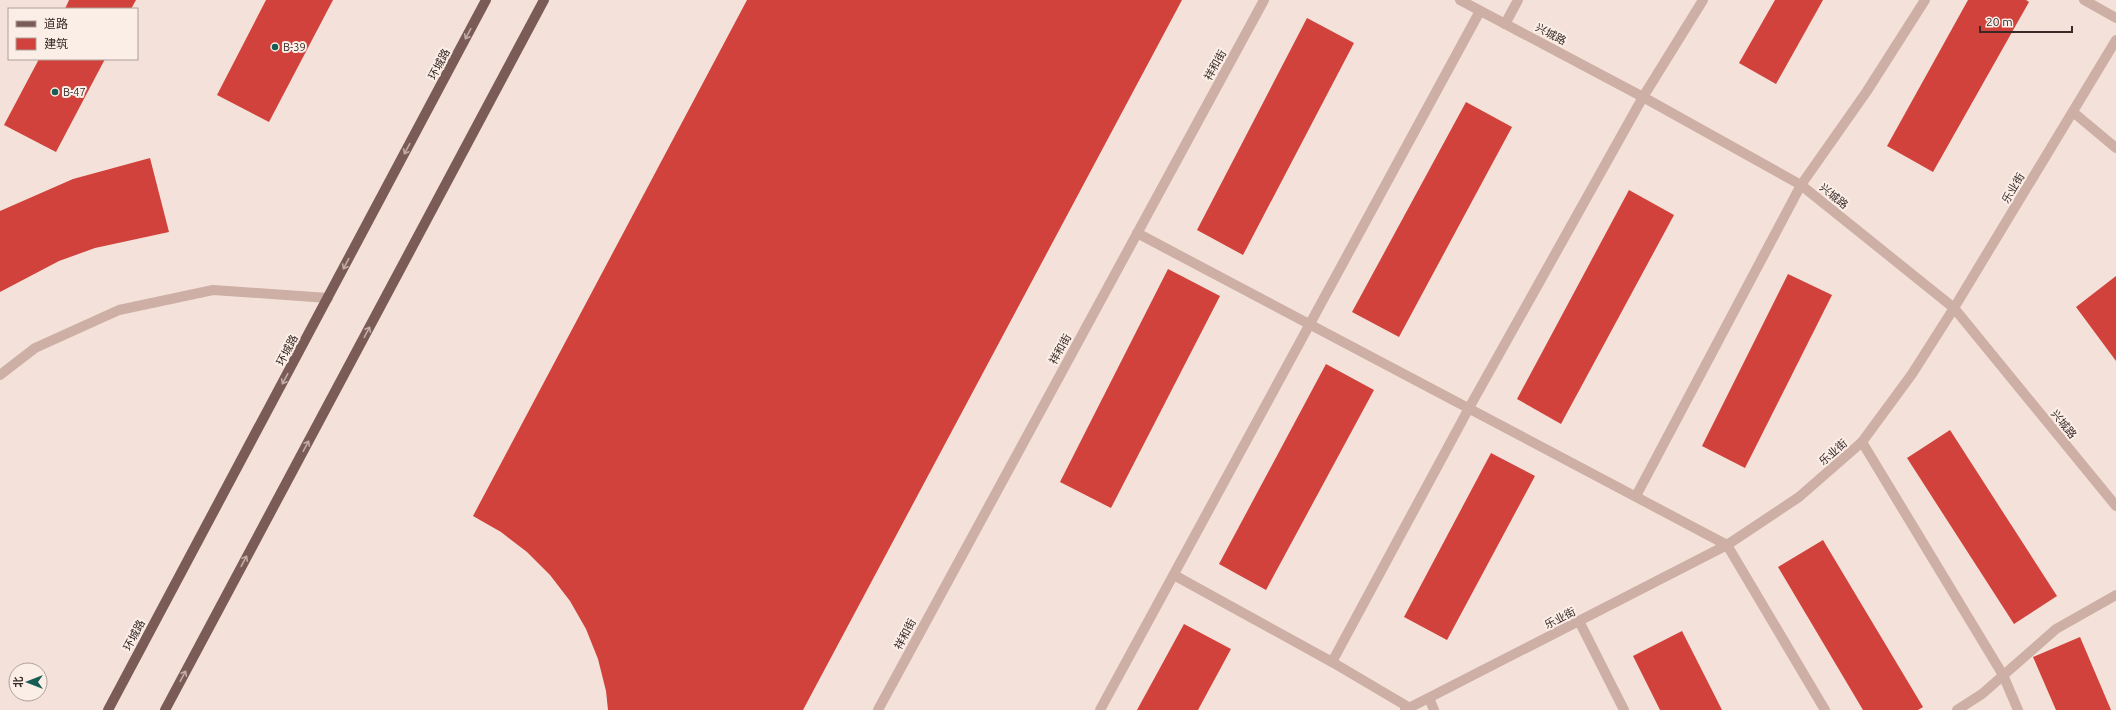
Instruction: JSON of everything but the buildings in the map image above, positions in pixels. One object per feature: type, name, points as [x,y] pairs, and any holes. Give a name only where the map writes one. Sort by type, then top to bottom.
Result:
[{"type":"main road","name":"环城路","points":[[108,710],[486,0]]},
{"type":"main road","points":[[165,710],[544,0]]},
{"type":"street","name":"祥和街","points":[[878,710],[1264,0]]},
{"type":"street","name":"兴城路","points":[[1460,0],[1643,97],[1801,185],[1954,308],[2116,506]]},
{"type":"street","points":[[1505,24],[1518,0]]},
{"type":"street","points":[[1332,662],[1470,408],[1643,97],[1703,0]]},
{"type":"street","points":[[1636,496],[1801,185],[1867,91],[1925,0]]},
{"type":"street","points":[[2084,0],[2116,18]]},
{"type":"street","points":[[1100,710],[1480,11]]},
{"type":"street","name":"乐业街","points":[[1407,709],[1727,545],[1799,497],[1862,442],[1912,374],[1954,308],[2116,40]]},
{"type":"street","points":[[2073,112],[2116,148]]},
{"type":"street","points":[[1137,232],[1727,545],[1825,710]]},
{"type":"street","points":[[0,375],[35,348],[119,310],[213,290],[328,298]]},
{"type":"street","points":[[1862,442],[2003,675],[2018,710]]},
{"type":"street","points":[[1174,575],[1332,662],[1407,709]]},
{"type":"street","points":[[1957,710],[1982,694],[2056,629],[2116,595]]},
{"type":"street","points":[[1579,621],[1624,710]]},
{"type":"street","points":[[1429,698],[1434,710]]},
{"type":"place","name":"B-39","points":[[275,47]]},
{"type":"place","name":"B-47","points":[[55,92]]}]
